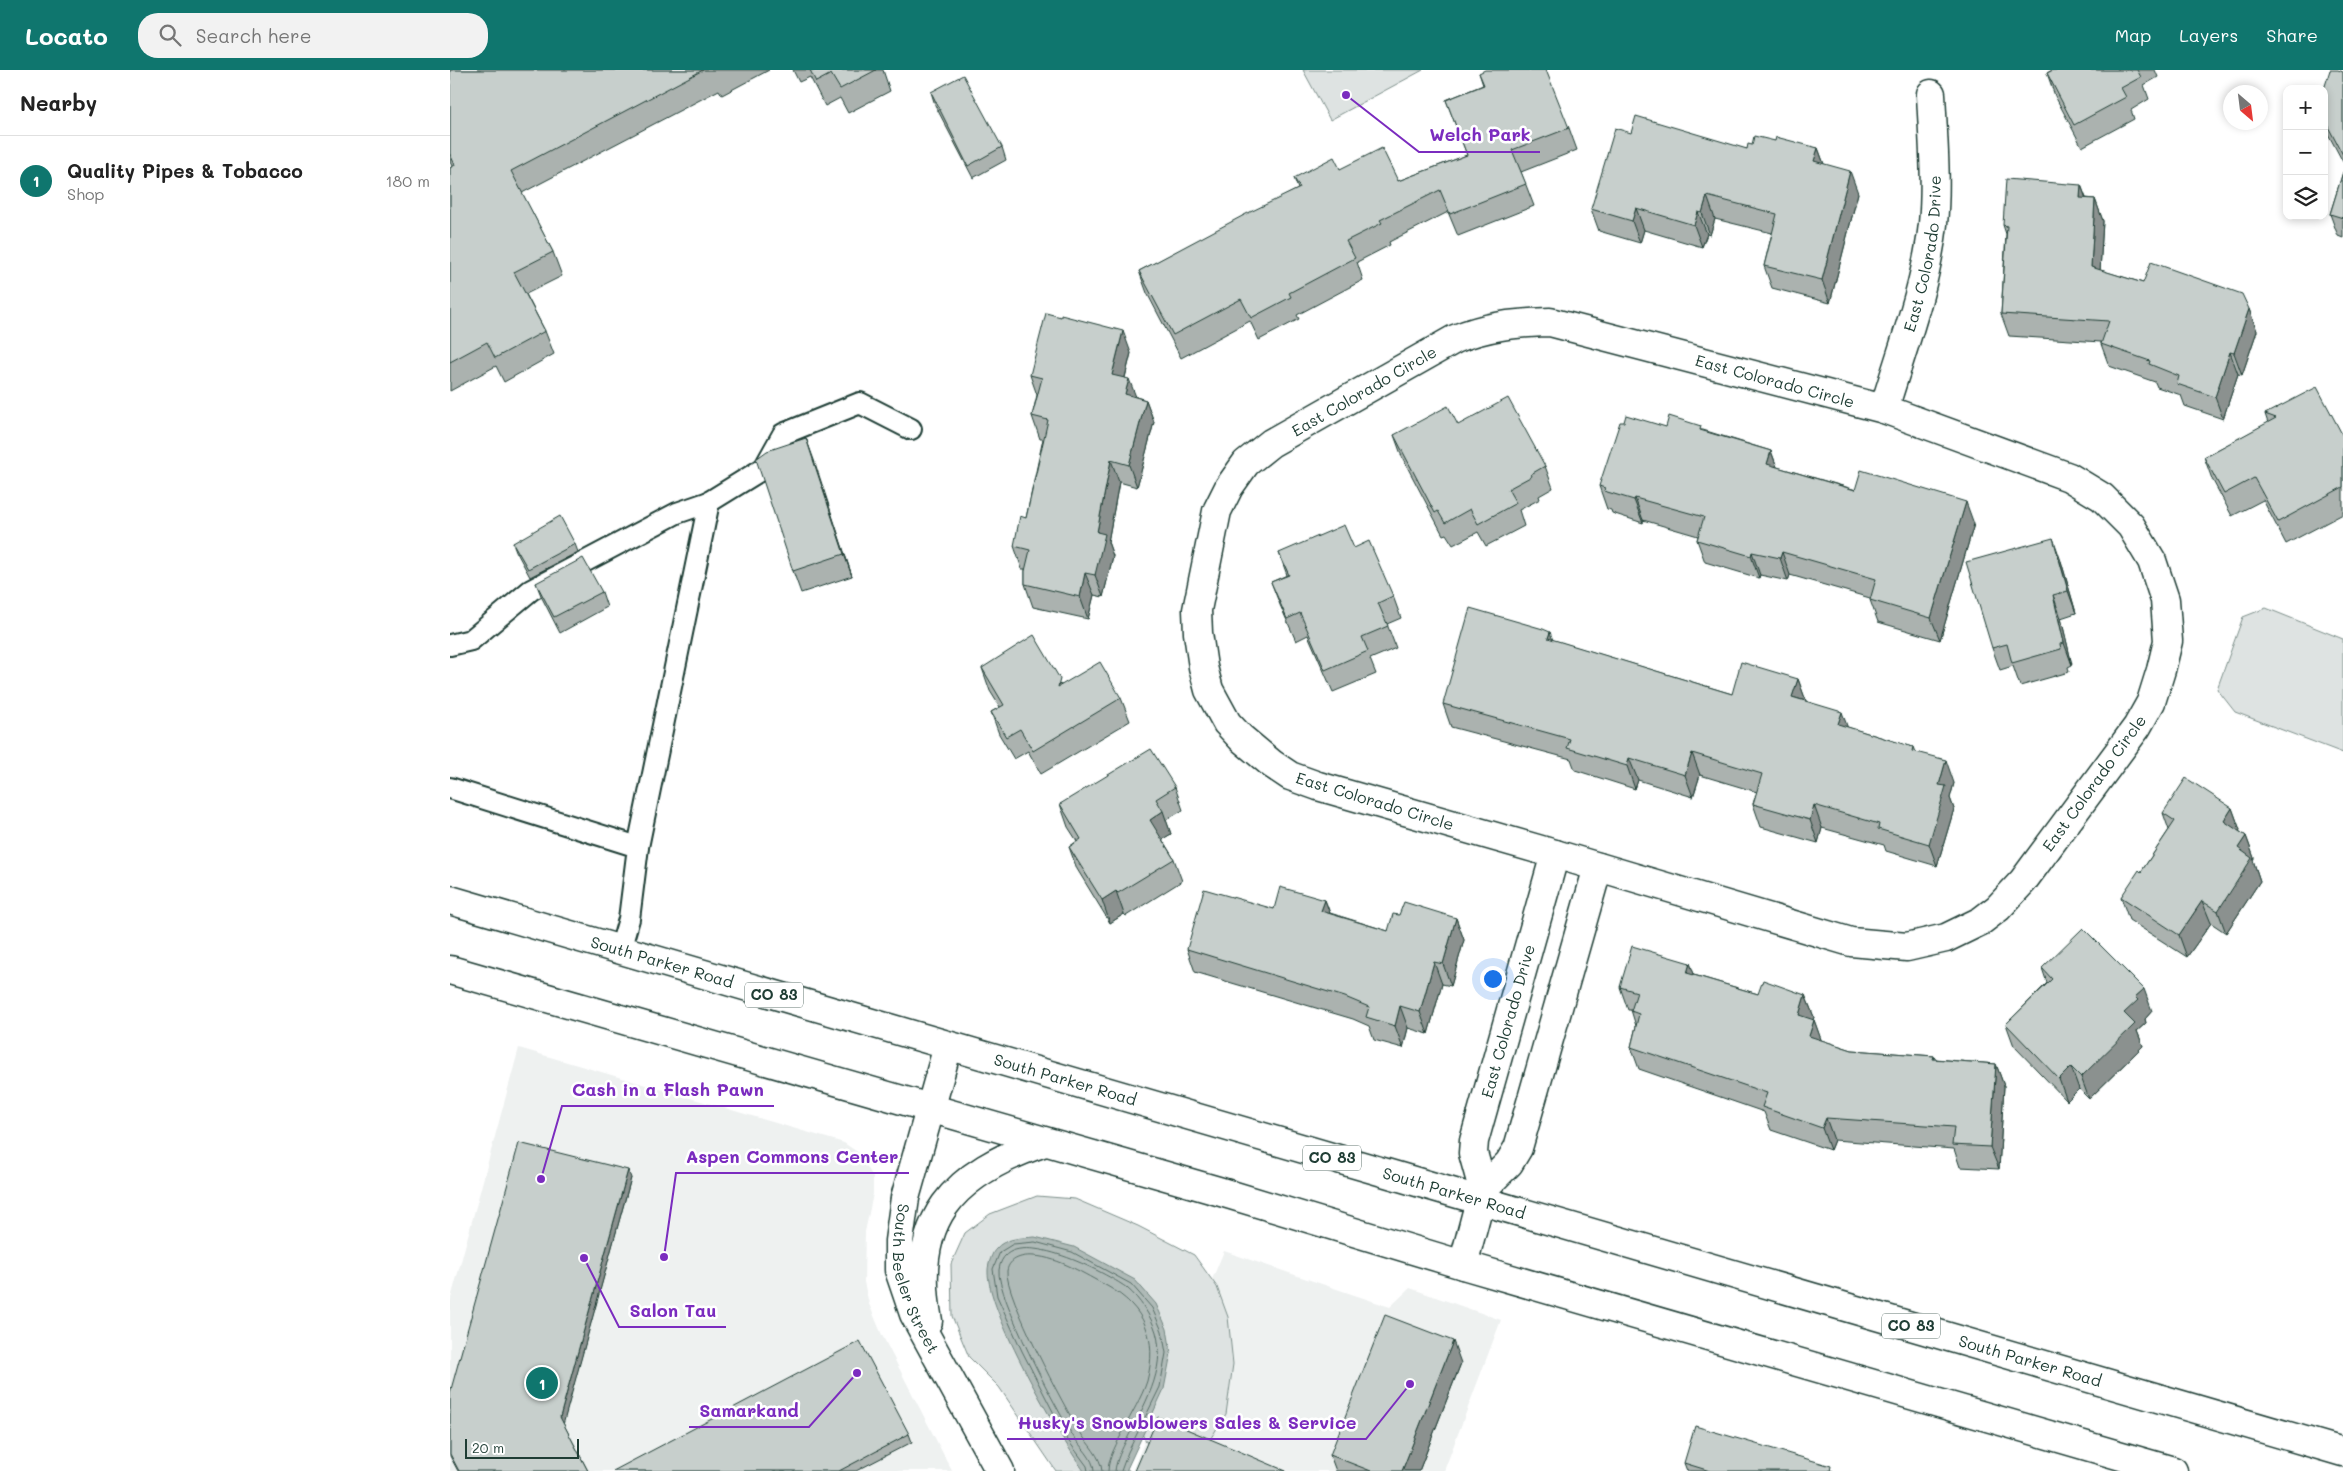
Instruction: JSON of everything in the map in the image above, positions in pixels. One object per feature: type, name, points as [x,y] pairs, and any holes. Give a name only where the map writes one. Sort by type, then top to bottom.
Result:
[{"type":"street","name":"East Colorado Drive","points":[[1884,409],[1921,283],[1932,225],[1935,181],[1931,94]]},
{"type":"street","name":"East Colorado Circle","points":[[1550,322],[1884,409],[2069,477],[2102,497],[2131,526],[2152,561],[2165,600],[2168,641],[2162,670],[2151,702],[2137,728],[2023,881],[1998,908],[1981,921],[1946,938],[1907,947],[1851,942],[1555,854],[1318,786],[1290,776],[1266,759],[1227,723],[1209,690],[1205,674],[1198,633],[1197,610],[1217,511],[1229,487],[1246,464],[1271,443],[1455,339],[1473,332],[1510,323],[1550,322]]},
{"type":"street","name":"East Colorado Drive","points":[[1481,1195],[1472,1153],[1474,1141],[1555,854]]},
{"type":"street","points":[[1463,1265],[1481,1195],[1509,1163],[1518,1148],[1598,867]]},
{"type":"street","name":"South Parker Road","points":[[450,900],[948,1046],[1481,1195],[2343,1452]]},
{"type":"street","points":[[450,970],[930,1108],[2169,1470]]},
{"type":"street","name":"South Beeler Street","points":[[948,1046],[905,1198],[899,1241],[899,1270],[912,1309],[1000,1471]]},
{"type":"street","points":[[939,1361],[928,1321],[923,1284],[925,1254],[934,1224],[954,1193],[983,1169],[1004,1158],[1045,1142]]},
{"type":"lane","points":[[450,645],[471,640],[531,590],[677,513],[708,502],[764,468],[783,434],[860,404],[911,429]]},
{"type":"lane","points":[[620,950],[629,919],[638,848],[708,502]]},
{"type":"lane","points":[[450,788],[638,848]]},
{"type":"shaded area","points":[[1303,70],[1423,70],[1330,120]]},
{"type":"shaded area","points":[[2266,608],[2343,639],[2343,753],[2235,712],[2217,689],[2243,617]]},
{"type":"shaded area","points":[[519,1048],[844,1143],[859,1153],[873,1177],[873,1194],[865,1232],[864,1282],[869,1304],[882,1335],[952,1471],[450,1471],[450,1302]]},
{"type":"shaded area","points":[[1037,1196],[1075,1199],[1138,1226],[1194,1255],[1217,1287],[1228,1317],[1233,1364],[1226,1414],[1197,1460],[1153,1454],[1141,1432],[1099,1448],[1130,1471],[1056,1471],[999,1387],[969,1357],[952,1316],[951,1264],[965,1233],[990,1214]]},
{"type":"shaded area","points":[[1224,1251],[1390,1307],[1410,1288],[1501,1320],[1444,1471],[1132,1471]]},
{"type":"water","points":[[1035,1237],[1074,1247],[1135,1280],[1156,1304],[1167,1329],[1171,1353],[1164,1389],[1126,1471],[1084,1471],[1042,1403],[1011,1342],[999,1313],[991,1289],[988,1270],[989,1262],[999,1245],[1014,1239]]},
{"type":"building","points":[[450,70],[703,70],[511,171],[553,252],[514,272],[545,331],[495,358],[487,342],[450,362],[450,168],[455,165],[450,154]]},
{"type":"building","points":[[810,70],[876,70],[840,89],[831,74],[816,82]]},
{"type":"building","points":[[1485,70],[1546,70],[1569,128],[1512,150],[1526,184],[1450,214],[1440,190],[1380,220],[1382,223],[1346,241],[1355,258],[1289,293],[1291,297],[1251,318],[1241,299],[1173,335],[1139,271],[1246,214],[1300,188],[1294,178],[1334,157],[1340,169],[1382,148],[1398,181],[1467,155],[1446,100],[1484,85],[1479,73]]},
{"type":"building","points":[[2053,70],[2137,70],[2141,77],[2121,88],[2126,97],[2074,125],[2047,73]]},
{"type":"building","points":[[2330,70],[2343,72],[2343,155],[2328,127],[2328,85],[2325,85]]},
{"type":"building","points":[[963,75],[1002,147],[968,166],[931,92]]},
{"type":"building","points":[[1636,116],[1747,149],[1748,144],[1752,145],[1754,136],[1775,141],[1776,137],[1818,148],[1814,161],[1850,171],[1822,280],[1764,266],[1777,214],[1707,196],[1702,213],[1698,212],[1694,225],[1636,208],[1632,221],[1591,209],[1615,128],[1631,133]]},
{"type":"building","points":[[2343,172],[2343,218],[2330,214]]},
{"type":"building","points":[[2006,179],[2081,185],[2080,198],[2095,199],[2091,267],[2143,283],[2151,262],[2242,294],[2249,309],[2234,353],[2230,352],[2215,397],[2177,384],[2179,376],[2149,364],[2150,361],[2101,344],[2109,321],[2001,314],[2007,226],[2003,225]]},
{"type":"building","points":[[1046,313],[1123,331],[1112,375],[1129,379],[1125,394],[1146,400],[1129,465],[1111,460],[1097,532],[1105,534],[1095,575],[1085,573],[1080,597],[1025,584],[1025,571],[1030,550],[1014,546],[1020,516],[1026,518],[1048,420],[1032,416],[1042,378],[1030,375]]},
{"type":"building","points":[[2317,387],[2343,436],[2343,487],[2278,522],[2254,478],[2224,494],[2204,457],[2276,418],[2265,414]]},
{"type":"building","points":[[1508,398],[1545,466],[1531,474],[1532,476],[1508,489],[1516,503],[1478,524],[1470,509],[1445,523],[1438,511],[1435,513],[1394,435],[1448,406],[1458,425]]},
{"type":"building","points":[[1626,415],[1666,427],[1669,416],[1701,426],[1700,430],[1771,451],[1767,464],[1855,490],[1861,470],[1966,502],[1931,618],[1870,600],[1876,579],[1782,552],[1780,558],[1752,552],[1751,556],[1697,540],[1704,517],[1604,491],[1605,488],[1599,486],[1620,422],[1624,422]]},
{"type":"building","points":[[806,438],[844,554],[793,571],[756,459],[767,451]]},
{"type":"building","points":[[560,516],[575,544],[528,569],[513,543]]},
{"type":"building","points":[[1344,525],[1354,548],[1369,541],[1393,596],[1378,603],[1388,626],[1362,637],[1368,651],[1325,670],[1300,613],[1287,619],[1271,582],[1289,575],[1279,553]]},
{"type":"building","points":[[2053,538],[2068,591],[2053,595],[2064,643],[2060,644],[2061,649],[2012,663],[2007,644],[1992,648],[1966,562]]},
{"type":"building","points":[[583,558],[602,592],[554,617],[536,583]]},
{"type":"building","points":[[1470,608],[1543,629],[1550,632],[1548,638],[1732,694],[1741,662],[1798,679],[1792,697],[1842,712],[1838,724],[1913,747],[1912,751],[1946,760],[1939,785],[1946,786],[1929,844],[1878,829],[1879,824],[1814,805],[1810,820],[1753,804],[1762,774],[1692,753],[1685,775],[1629,758],[1627,766],[1567,748],[1570,739],[1443,704]]},
{"type":"building","points":[[1034,635],[1060,679],[1058,687],[1100,662],[1121,698],[1033,751],[1020,729],[1006,737],[991,712],[1004,705],[982,668]]},
{"type":"building","points":[[1151,749],[1175,787],[1156,799],[1163,811],[1150,820],[1174,859],[1118,893],[1116,891],[1102,900],[1069,847],[1081,839],[1060,804]]},
{"type":"building","points":[[2186,778],[2232,808],[2224,821],[2246,836],[2238,848],[2252,858],[2218,911],[2202,901],[2179,935],[2121,897],[2139,870],[2141,872],[2175,821],[2163,813]]},
{"type":"building","points":[[1280,887],[1325,900],[1321,911],[1388,931],[1393,914],[1399,915],[1404,902],[1456,918],[1443,964],[1434,962],[1420,1012],[1400,1006],[1395,1026],[1366,1017],[1369,1007],[1345,997],[1187,949],[1204,889],[1274,909]]},
{"type":"building","points":[[2083,928],[2144,989],[2135,997],[2138,1000],[2124,1013],[2135,1024],[2081,1077],[2071,1067],[2059,1079],[2006,1024],[2052,979],[2042,968]]},
{"type":"building","points":[[1632,946],[1690,963],[1687,973],[1758,994],[1763,980],[1805,995],[1799,1015],[1814,1020],[1809,1036],[1852,1050],[1934,1056],[1933,1059],[1996,1064],[1990,1147],[1952,1145],[1954,1127],[1826,1118],[1822,1128],[1762,1107],[1767,1093],[1631,1047],[1639,1014],[1631,1011],[1637,992],[1620,987]]},
{"type":"building","points":[[519,1143],[628,1170],[560,1417],[588,1471],[459,1471],[450,1454],[450,1393]]},
{"type":"building","points":[[1385,1315],[1453,1341],[1402,1471],[1371,1471],[1330,1455]]},
{"type":"building","points":[[860,1341],[909,1434],[839,1471],[613,1471]]},
{"type":"building","points":[[1158,1417],[1286,1471],[1135,1471]]},
{"type":"building","points":[[1695,1426],[1831,1466],[1830,1471],[1710,1471],[1684,1463]]},
{"type":"place","name":"Welch Park","points":[[1346,95]]},
{"type":"place","name":"Cash in a Flash Pawn","points":[[541,1179]]},
{"type":"place","name":"Aspen Commons Center","points":[[664,1257]]},
{"type":"place","name":"Salon Tau","points":[[584,1258]]},
{"type":"place","name":"Samarkand","points":[[857,1373]]},
{"type":"place","name":"Quality Pipes & Tobacco","points":[[542,1383]]},
{"type":"place","name":"Husky's Snowblowers Sales & Service","points":[[1410,1384]]}]
